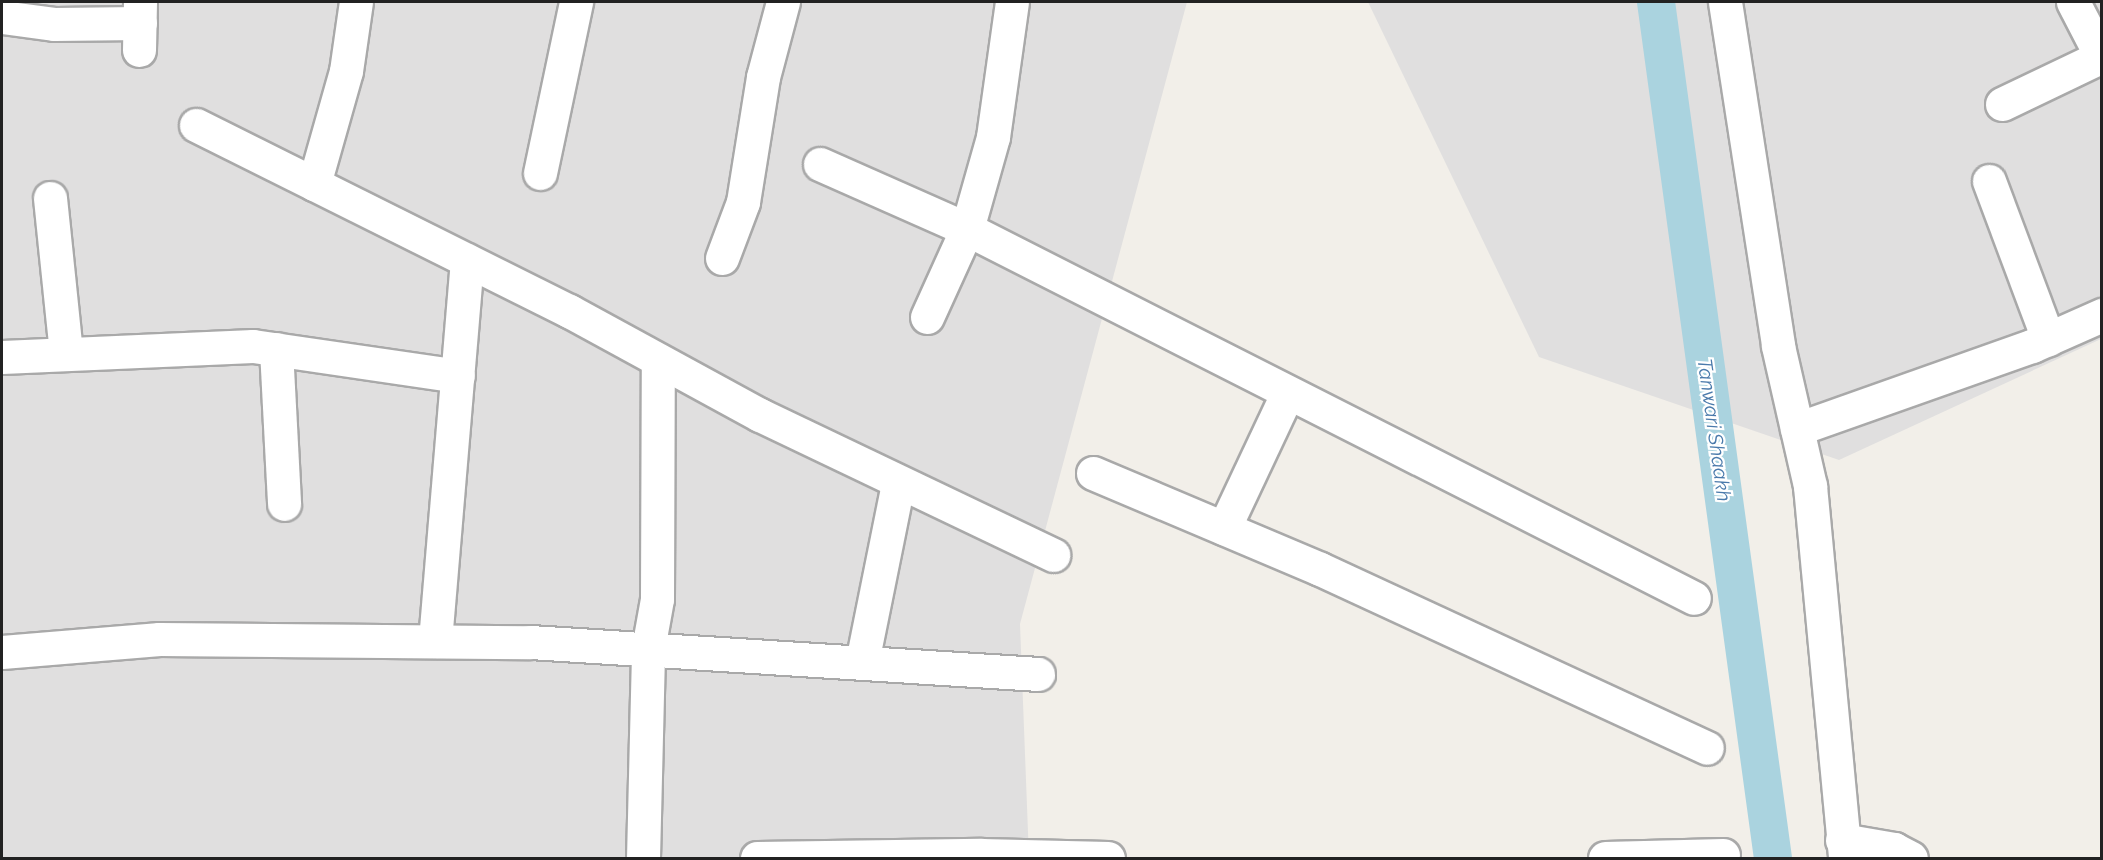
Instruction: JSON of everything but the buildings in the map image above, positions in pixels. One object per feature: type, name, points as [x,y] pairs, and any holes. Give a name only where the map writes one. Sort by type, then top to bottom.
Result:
[{"type":"street","points":[[314,184],[346,71],[356,2]]},
{"type":"street","points":[[540,173],[576,2]]},
{"type":"street","points":[[722,258],[743,202],[763,77],[783,2]]},
{"type":"street","points":[[927,317],[967,229],[993,137],[1012,2]]},
{"type":"street","points":[[1725,2],[1778,346],[1810,486],[1844,849],[1894,849],[1911,858]]},
{"type":"street","points":[[2002,104],[2101,56],[2073,2]]},
{"type":"street","points":[[2,17],[54,24],[139,25]]},
{"type":"street","points":[[196,125],[467,260],[898,483],[1053,555]]},
{"type":"street","points":[[820,164],[967,229],[1287,394],[1694,598]]},
{"type":"street","points":[[1989,180],[2048,339]]},
{"type":"street","points":[[50,198],[66,353]]},
{"type":"street","points":[[435,641],[467,260]]},
{"type":"street","points":[[1797,429],[2048,339],[2102,315]]},
{"type":"street","points":[[2,357],[253,346],[458,376]]},
{"type":"street","points":[[276,349],[284,504]]},
{"type":"street","points":[[643,858],[648,649],[657,599],[658,360]]},
{"type":"street","points":[[1224,528],[1287,394]]},
{"type":"street","points":[[1093,473],[1320,569],[1707,748]]},
{"type":"street","points":[[862,662],[898,483]]},
{"type":"street","points":[[2,652],[159,639],[435,641],[648,649],[1038,674]]},
{"type":"street","points":[[757,858],[981,855],[1107,858]]},
{"type":"street","points":[[1605,858],[1723,855]]},
{"type":"shaded area","points":[[2,2],[1187,2],[1020,624],[1029,858],[2,858]]},
{"type":"shaded area","points":[[1368,2],[2101,2],[2101,339],[1839,460],[1539,357]]},
{"type":"waterway","name":"Tanwari Shaakh","points":[[1656,2],[1773,858]]}]
